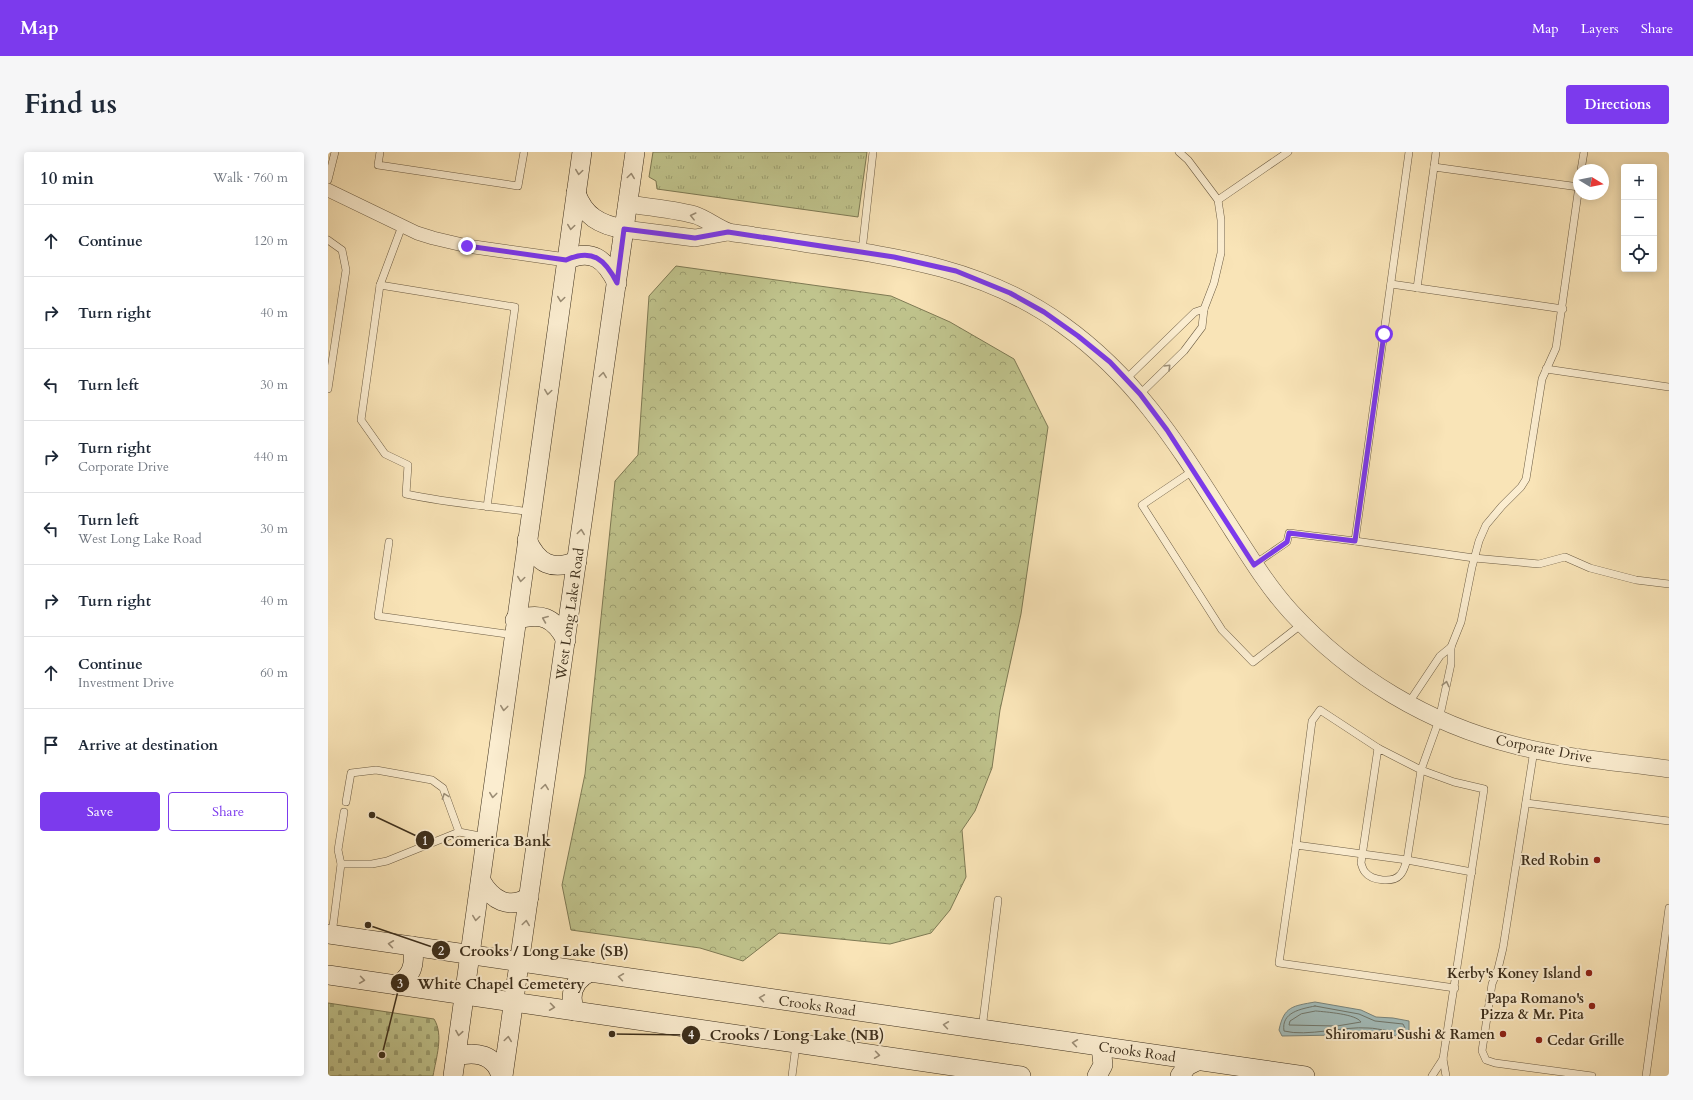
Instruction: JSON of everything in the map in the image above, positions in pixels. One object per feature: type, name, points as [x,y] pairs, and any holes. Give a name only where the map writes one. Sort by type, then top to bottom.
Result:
[{"type":"main road","points":[[453,1076],[582,152]]},
{"type":"main road","name":"West Long Lake Road","points":[[502,1076],[520,962],[635,152]]},
{"type":"main road","points":[[576,193],[579,202],[592,218],[609,226],[624,229]]},
{"type":"main road","points":[[566,260],[583,254],[598,258],[612,272],[617,283]]},
{"type":"main road","points":[[527,540],[532,551],[547,564],[562,565],[577,561]]},
{"type":"main road","points":[[515,628],[532,616],[547,619],[561,630],[566,640]]},
{"type":"main road","points":[[481,881],[487,890],[502,902],[516,903],[529,897]]},
{"type":"main road","name":"Crooks Road","points":[[330,934],[1305,1076]]},
{"type":"main road","points":[[396,985],[403,982],[412,969],[414,961],[412,946]]},
{"type":"main road","points":[[575,1010],[571,998],[574,986],[578,980],[590,972]]},
{"type":"main road","points":[[328,975],[1022,1076]]},
{"type":"main road","points":[[1097,1076],[1103,1065],[1101,1046]]},
{"type":"main road","points":[[456,1056],[475,1053],[487,1056],[497,1065],[502,1076]]},
{"type":"main road","points":[[1180,1076],[1187,1066],[1197,1061]]},
{"type":"street","points":[[328,190],[417,233],[461,244],[566,260]]},
{"type":"street","name":"Corporate Drive","points":[[627,204],[697,216],[728,232]]},
{"type":"street","name":"Corporate Drive","points":[[624,229],[695,238],[728,232],[862,252],[942,267],[1010,293],[1060,323],[1095,349],[1140,394],[1194,470],[1254,565],[1277,595],[1302,623],[1346,663],[1382,688],[1438,720],[1496,740],[1534,749],[1669,769]]},
{"type":"lane","points":[[328,180],[335,152]]},
{"type":"lane","points":[[380,152],[378,165],[518,186],[524,152]]},
{"type":"lane","points":[[862,252],[873,152]]},
{"type":"lane","points":[[1140,394],[1193,340],[1202,327],[1204,309],[1214,283],[1221,253],[1221,220],[1218,200],[1188,160],[1179,152]]},
{"type":"lane","points":[[1218,200],[1288,152]]},
{"type":"lane","points":[[1355,541],[1409,152]]},
{"type":"lane","points":[[1417,288],[1436,152]]},
{"type":"lane","points":[[1582,164],[1584,152]]},
{"type":"lane","points":[[1434,167],[1573,186]]},
{"type":"lane","points":[[1378,748],[1361,863],[1365,872],[1373,877],[1384,880],[1395,879],[1399,876],[1403,871],[1407,860],[1421,770],[1438,720],[1451,664],[1451,648],[1461,622],[1474,558],[1486,525],[1502,506],[1522,487],[1526,479],[1542,380],[1556,348],[1563,309],[1577,200]]},
{"type":"lane","points":[[402,226],[380,285],[361,420],[385,454],[408,466],[406,494],[487,507],[531,512]]},
{"type":"lane","points":[[328,240],[342,250],[346,270],[328,389]]},
{"type":"lane","points":[[1391,284],[1563,309]]},
{"type":"lane","points":[[380,285],[515,307],[487,507]]},
{"type":"lane","points":[[1126,379],[1195,312],[1204,309]]},
{"type":"lane","points":[[1546,369],[1669,387]]},
{"type":"lane","points":[[1194,470],[1142,505],[1222,630],[1253,662],[1302,623]]},
{"type":"lane","points":[[1254,565],[1287,542],[1289,533],[1474,558],[1539,564],[1565,557],[1590,568],[1636,580],[1669,584]]},
{"type":"lane","points":[[389,542],[378,616],[515,628]]},
{"type":"lane","points":[[1408,704],[1440,656],[1451,648]]},
{"type":"lane","points":[[1446,1076],[1443,1059],[1455,988],[1484,790],[1454,782],[1421,770],[1378,748],[1320,710],[1312,721],[1279,963],[1455,988]]},
{"type":"lane","points":[[1534,749],[1503,948],[1498,969],[1492,984],[1482,1051],[1486,1060],[1495,1063],[1592,1076]]},
{"type":"lane","points":[[346,802],[351,774],[376,770],[432,780],[443,788],[459,832]]},
{"type":"lane","points":[[1526,803],[1669,821]]},
{"type":"lane","points":[[330,934],[341,864],[338,850],[344,812]]},
{"type":"lane","points":[[341,864],[372,864],[387,861],[459,832],[487,837]]},
{"type":"lane","points":[[1296,845],[1407,860],[1472,872]]},
{"type":"lane","points":[[982,1030],[998,900]]},
{"type":"lane","points":[[1646,1076],[1669,908]]},
{"type":"lane","points":[[792,1076],[796,1043]]},
{"type":"lane","points":[[1432,1076],[1443,1059]]},
{"type":"green space","points":[[653,152],[867,152],[858,217],[657,189],[656,181],[649,177]]},
{"type":"green space","points":[[676,266],[891,296],[950,322],[1014,359],[1048,427],[1021,614],[1000,710],[992,768],[975,811],[962,830],[966,877],[950,910],[931,933],[890,944],[779,933],[743,961],[700,948],[571,930],[562,885],[585,774],[615,481],[638,455],[649,296]]},
{"type":"green space","points":[[328,1003],[434,1019],[437,1025],[439,1039],[433,1076],[328,1076]]},
{"type":"water","points":[[1315,1002],[1361,1010],[1376,1017],[1409,1021],[1409,1032],[1395,1036],[1367,1032],[1338,1035],[1282,1036],[1279,1030],[1281,1022],[1287,1012],[1295,1006]]},
{"type":"place","name":"Comerica Bank","points":[[372,815]]},
{"type":"place","name":"Red Robin","points":[[1597,860]]},
{"type":"place","name":"Crooks / Long Lake (SB)","points":[[368,925]]},
{"type":"place","name":"Kerby's Koney Island","points":[[1589,973]]},
{"type":"place","name":"Papa Romano's Pizza & Mr. Pita","points":[[1592,1006]]},
{"type":"place","name":"Crooks / Long Lake (NB)","points":[[612,1034]]},
{"type":"place","name":"Shiromaru Sushi & Ramen","points":[[1503,1034]]},
{"type":"place","name":"Cedar Grille","points":[[1539,1040]]},
{"type":"place","name":"White Chapel Cemetery","points":[[382,1055]]},
{"type":"route","points":[[467,246],[566,260],[583,254],[591,255],[598,258],[605,264],[612,272],[617,283],[624,229],[695,238],[728,232],[915,261],[956,271],[991,284],[1027,302],[1060,323],[1095,349],[1126,379],[1140,394],[1167,430],[1254,565],[1287,542],[1289,533],[1355,541],[1378,386],[1384,334]]}]
